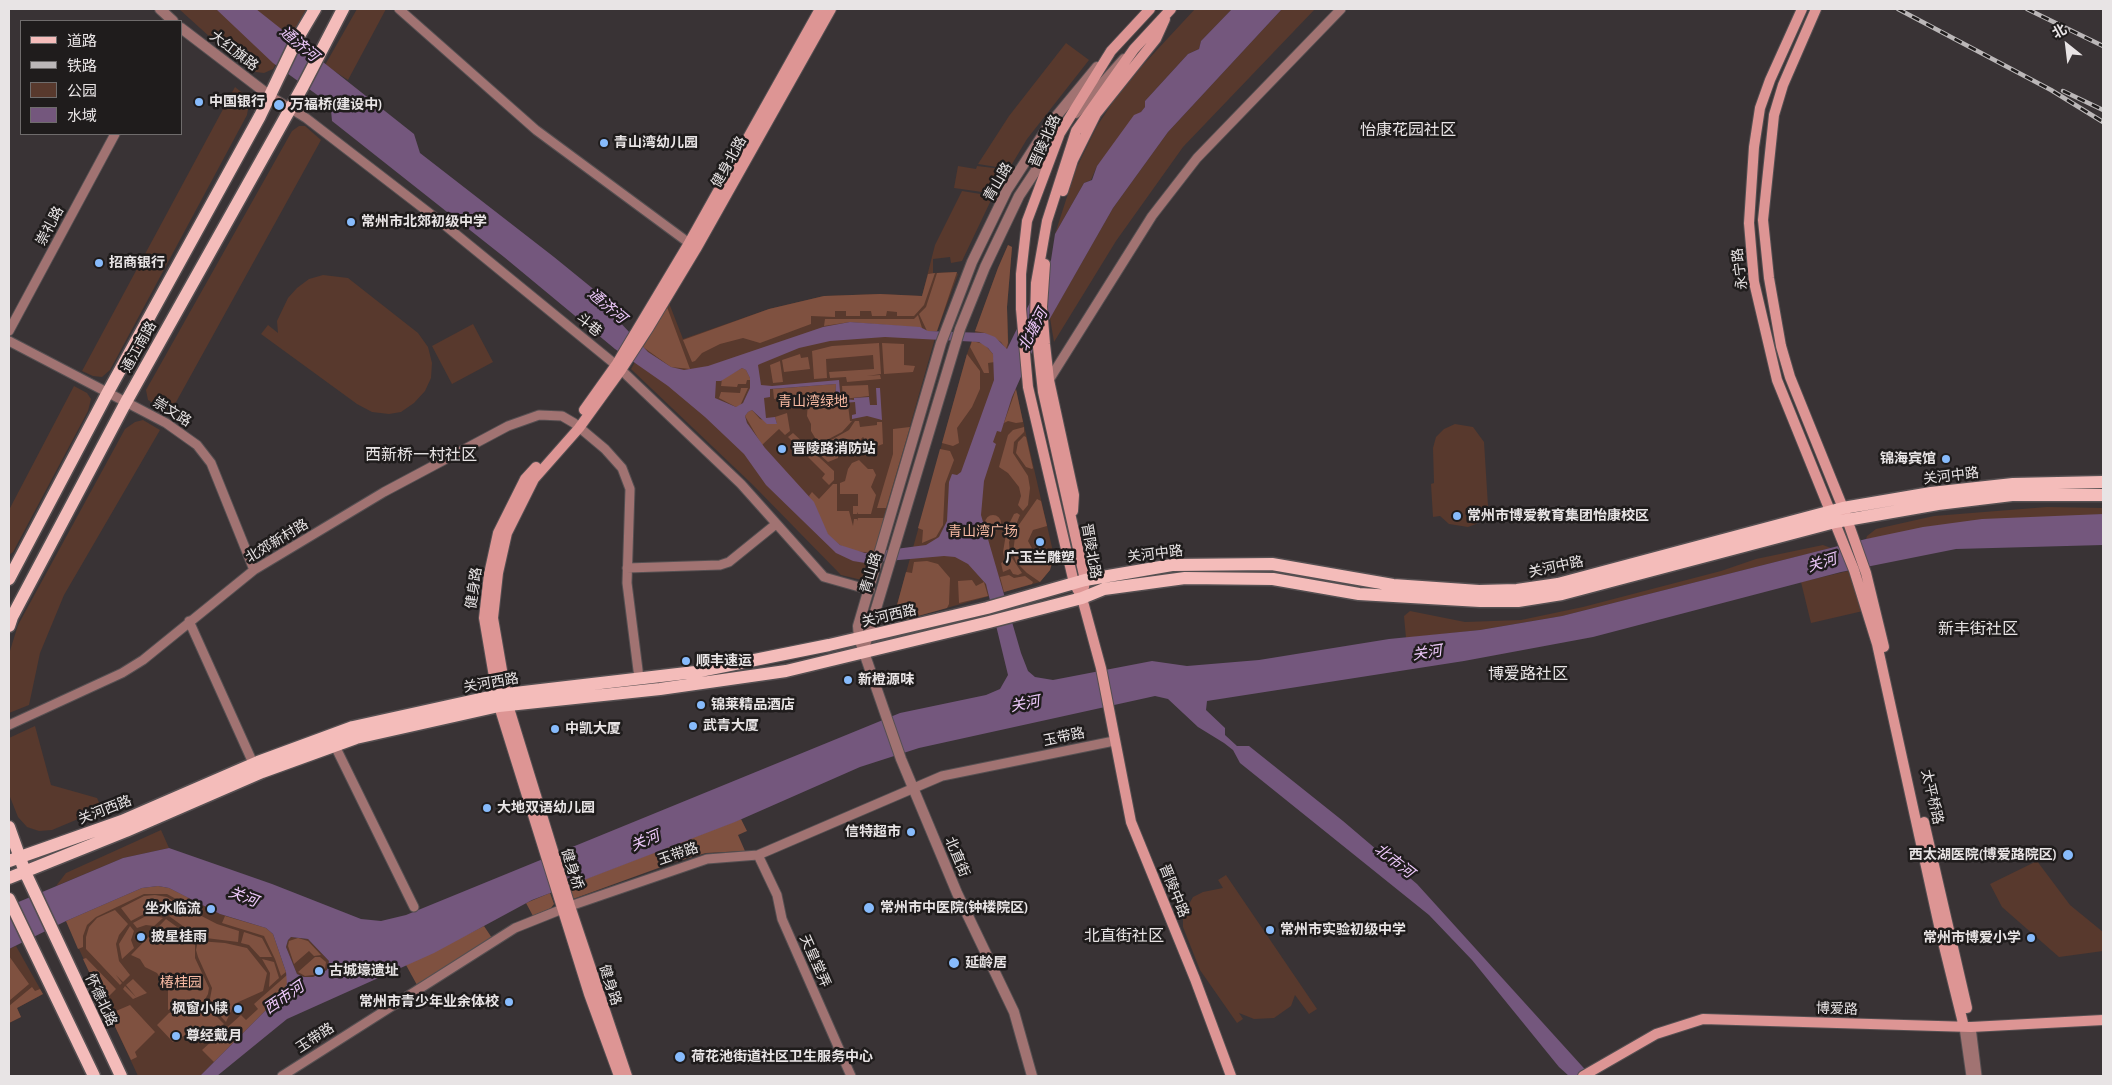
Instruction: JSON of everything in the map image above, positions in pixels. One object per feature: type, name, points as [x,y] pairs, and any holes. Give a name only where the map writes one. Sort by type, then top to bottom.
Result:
[{"type":"main road","name":"通江南路","points":[[10,576],[270,96],[296,40],[315,9]]},
{"type":"main road","name":"通江南路","points":[[9,626],[126,402],[303,86],[343,9]]},
{"type":"main road","name":"健身北路","points":[[646,323],[820,9]]},
{"type":"main road","name":"健身北路","points":[[646,323],[696,249],[831,9]]},
{"type":"main road","name":"晋陵北路","points":[[1080,582],[1028,387],[1020,274],[1026,221],[1060,133],[1112,51],[1150,9]]},
{"type":"main road","name":"晋陵北路","points":[[1082,598],[1073,524],[1043,392],[1042,347],[1035,320],[1036,283],[1047,222],[1076,131],[1134,49],[1170,9]]},
{"type":"main road","points":[[1073,524],[1074,495],[1042,347],[1044,269],[1053,220],[1073,160],[1096,114],[1156,39],[1170,9]]},
{"type":"main road","name":"永宁路","points":[[1802,9],[1770,80],[1760,108],[1754,147],[1749,223],[1754,282],[1777,380],[1800,440],[1842,519]]},
{"type":"main road","name":"永宁路","points":[[1816,9],[1783,85],[1774,115],[1763,220],[1772,302],[1781,346],[1793,385],[1842,519]]},
{"type":"main road","name":"健身路","points":[[546,845],[503,700],[484,618],[489,574],[498,533],[525,479],[576,425],[619,368],[646,323]]},
{"type":"main road","name":"关河中路","points":[[990,622],[1082,598],[1104,589],[1186,578],[1273,579],[1359,594],[1480,601],[1518,601],[1562,594],[1842,519],[1931,493],[2013,484],[2103,482]]},
{"type":"main road","name":"关河中路","points":[[1010,602],[1080,582],[1172,565],[1272,564],[1393,585],[1479,591],[1518,590],[1558,584],[1842,519],[2012,494],[2103,495]]},
{"type":"main road","points":[[1842,519],[1841,536],[1877,644],[1940,930],[1968,1027]]},
{"type":"main road","name":"太平桥路","points":[[1842,519],[1866,573],[1968,1027]]},
{"type":"main road","name":"晋陵中路","points":[[1082,598],[1101,668],[1130,822],[1195,979],[1231,1076]]},
{"type":"main road","name":"关河西路","points":[[14,859],[122,821],[253,763],[353,728],[503,700],[640,678],[695,672],[863,637],[1010,602]]},
{"type":"main road","name":"关河西路","points":[[9,878],[126,831],[262,772],[356,738],[503,700],[660,689],[786,671],[990,622]]},
{"type":"main road","points":[[9,827],[14,859],[25,872]]},
{"type":"main road","name":"健身桥","points":[[546,845],[565,906]]},
{"type":"main road","name":"怀德北路","points":[[25,872],[121,1076]]},
{"type":"main road","points":[[9,900],[94,1076]]},
{"type":"main road","name":"健身路","points":[[565,906],[594,1010],[619,1076]]},
{"type":"main road","name":"健身路","points":[[565,906],[627,1076]]},
{"type":"main road","name":"博爱路","points":[[1583,1076],[1656,1034],[1703,1019],[1968,1027],[2103,1020]]},
{"type":"street","points":[[160,9],[172,20]]},
{"type":"street","points":[[399,9],[536,130],[689,243]]},
{"type":"street","points":[[1049,380],[1152,216],[1197,158],[1341,9]]},
{"type":"street","name":"大红旗路","points":[[182,29],[270,96]]},
{"type":"street","name":"青山路","points":[[864,652],[863,637],[881,569],[960,329],[985,267],[1019,196],[1060,133],[1111,72],[1134,49]]},
{"type":"street","name":"青山路","points":[[888,548],[941,343],[972,262],[1007,190],[1049,125],[1112,51]]},
{"type":"street","name":"斗巷","points":[[270,96],[291,107],[441,222],[619,368],[741,484],[824,577],[870,590]]},
{"type":"street","name":"崇礼路","points":[[9,331],[114,135]]},
{"type":"street","name":"崇文路","points":[[9,341],[166,423],[197,445],[211,463],[254,570]]},
{"type":"street","name":"北郊新村路","points":[[9,725],[122,674],[143,660],[254,570],[384,492],[508,426],[539,415],[562,416],[576,425]]},
{"type":"street","points":[[576,425],[605,449],[622,468],[630,489],[627,568],[640,678]]},
{"type":"street","points":[[627,568],[720,566],[729,562],[776,524]]},
{"type":"street","name":"青山路","points":[[863,637],[858,626],[870,590],[881,569]]},
{"type":"street","points":[[189,621],[253,763]]},
{"type":"street","name":"北直街","points":[[864,652],[912,787],[958,893],[1014,1012],[1032,1076]]},
{"type":"street","name":"玉带路","points":[[282,1076],[515,928],[565,906],[707,859],[758,855],[912,787],[942,776],[1114,741]]},
{"type":"street","points":[[335,746],[414,907]]},
{"type":"street","name":"天皇堂弄","points":[[758,855],[777,895],[782,919],[850,1076]]},
{"type":"street","points":[[1968,1027],[1971,1076]]},
{"type":"street","points":[[1968,1027],[1978,1076]]},
{"type":"green space","points":[[179,9],[306,9],[273,69],[264,73],[256,72],[221,47]]},
{"type":"green space","points":[[357,9],[386,9],[348,80],[325,65]]},
{"type":"green space","points":[[1195,9],[1232,9],[1201,41],[1199,49],[1188,54],[1145,101],[1145,107],[1141,113],[1097,166],[1091,180],[1084,183],[1055,234],[1076,169],[1097,126],[1113,102],[1143,65]]},
{"type":"green space","points":[[1282,9],[1315,9],[1183,147],[1116,241],[1054,342],[1050,318],[1113,208],[1168,132]]},
{"type":"green space","points":[[1066,43],[1089,60],[1027,139],[1009,169],[978,164],[1009,116]]},
{"type":"green space","points":[[235,87],[245,95],[249,103],[247,115],[110,370],[102,377],[93,376],[82,371]]},
{"type":"green space","points":[[299,126],[305,126],[321,140],[170,413],[148,400],[146,390],[292,131]]},
{"type":"green space","points":[[958,166],[976,169],[977,166],[1002,169],[999,185],[990,183],[989,193],[954,188]]},
{"type":"green space","name":"青山湾绿地","points":[[962,191],[993,196],[962,261],[951,263],[950,257],[933,259],[933,273],[955,272],[958,274],[937,331],[866,581],[841,575],[753,485],[631,369],[669,303],[683,339],[769,309],[824,296],[880,294],[922,296],[935,245]]},
{"type":"green space","name":"青山湾广场","points":[[1008,245],[1012,247],[1007,307],[1009,360],[1054,556],[1050,570],[1040,582],[907,619],[897,605],[967,354]]},
{"type":"green space","points":[[1008,245],[1012,247],[1007,307],[1008,343],[1006,349],[1001,342],[985,333],[975,331]]},
{"type":"green space","points":[[957,272],[937,331],[927,331],[919,314],[926,307],[937,273]]},
{"type":"green space","points":[[935,273],[924,305],[914,316],[897,316],[897,312],[887,311],[886,316],[872,316],[871,311],[860,311],[860,316],[846,316],[846,311],[835,311],[835,317],[811,316],[811,324],[760,343],[743,338],[720,344],[702,353],[692,362],[683,340],[769,309],[824,296],[880,294],[922,296],[928,274]]},
{"type":"green space","points":[[323,275],[348,278],[418,333],[428,347],[432,363],[431,378],[425,391],[414,403],[401,412],[389,414],[372,412],[357,404],[261,334],[268,325],[278,333],[277,321],[288,298],[309,279]]},
{"type":"green space","points":[[667,307],[690,369],[671,367],[643,347]]},
{"type":"green space","points":[[918,315],[922,328],[850,322],[824,326],[825,319],[914,319]]},
{"type":"green space","points":[[473,324],[493,362],[452,384],[432,346]]},
{"type":"green space","points":[[972,341],[984,344],[993,354],[995,362],[988,363],[989,373],[984,373],[970,347]]},
{"type":"green space","points":[[879,343],[881,374],[867,376],[880,375],[881,379],[847,382],[846,377],[830,378],[829,372],[874,369],[873,355],[826,359],[827,378],[814,379],[812,351],[832,346]]},
{"type":"green space","points":[[882,343],[904,344],[904,365],[915,366],[913,372],[884,374]]},
{"type":"green space","points":[[800,354],[801,358],[808,357],[810,369],[784,372],[782,360]]},
{"type":"green space","points":[[967,354],[980,371],[980,389],[972,407],[957,428],[959,443],[953,446],[942,443]]},
{"type":"green space","points":[[780,361],[783,382],[773,383],[770,365]]},
{"type":"green space","points":[[742,368],[746,370],[750,378],[746,384],[738,384],[737,387],[721,386],[722,379]]},
{"type":"green space","points":[[836,384],[835,403],[848,405],[850,421],[852,421],[842,432],[823,442],[817,441],[811,431],[811,424],[807,416],[808,401],[791,406],[790,397],[774,399],[773,389]]},
{"type":"green space","points":[[868,385],[869,396],[843,399],[842,386]]},
{"type":"green space","points":[[74,386],[87,393],[91,399],[88,411],[13,552],[9,555],[9,510]]},
{"type":"green space","points":[[741,388],[748,388],[740,406],[736,407],[719,398],[721,392],[740,393]]},
{"type":"green space","points":[[1016,389],[1023,422],[1008,421],[1004,423]]},
{"type":"green space","points":[[752,410],[760,419],[777,424],[775,417],[787,413],[790,431],[785,435],[779,429],[762,445],[745,416]]},
{"type":"green space","points":[[143,420],[160,430],[64,595],[40,653],[29,705],[9,713],[9,654],[18,625],[125,429],[135,422]]},
{"type":"green space","points":[[855,421],[859,421],[860,427],[877,425],[877,422],[882,422],[883,444],[875,447],[863,437],[858,442],[847,445],[838,455],[838,458],[828,462],[819,454],[824,444],[849,430]]},
{"type":"green space","points":[[1455,424],[1473,427],[1484,442],[1488,506],[1484,516],[1476,524],[1468,527],[1449,524],[1440,516],[1433,517],[1431,484],[1434,483],[1433,448],[1436,437],[1444,429]]},
{"type":"green space","points":[[910,427],[886,508],[877,508],[893,454],[893,429]]},
{"type":"green space","points":[[1024,427],[1024,432],[1014,442],[1013,453],[1028,476],[1030,488],[1028,505],[1023,511],[1018,505],[1021,496],[1019,487],[1008,473],[999,467],[1008,435],[1013,430]]},
{"type":"green space","points":[[793,433],[834,471],[834,480],[829,485],[822,478],[825,474],[788,437]]},
{"type":"green space","points":[[1024,436],[1026,437],[1032,469],[1026,467],[1016,453],[1018,442]]},
{"type":"green space","points":[[940,449],[950,451],[954,460],[945,484],[943,525],[936,537],[922,543],[923,530],[918,528]]},
{"type":"green space","points":[[859,460],[868,469],[873,469],[876,475],[871,487],[876,495],[871,514],[858,514],[857,512],[857,514],[853,514],[853,506],[858,506],[858,494],[840,494],[840,483],[845,481],[848,469],[852,463]]},
{"type":"green space","points":[[833,484],[837,484],[837,511],[849,511],[853,526],[854,519],[857,519],[857,521],[858,518],[884,518],[874,553],[852,551],[840,545],[828,535],[809,496],[812,492],[819,499]]},
{"type":"green space","points":[[1037,499],[1041,501],[1047,526],[1033,530],[1028,541],[1034,552],[1039,554],[1051,553],[1054,556],[1050,570],[1040,582],[1016,562],[1013,553],[1016,529]]},
{"type":"green space","points":[[2047,507],[2103,508],[2103,514],[1866,539],[1876,529],[1934,516]]},
{"type":"green space","points":[[1014,514],[1020,515],[1009,542],[1010,555],[1022,573],[1018,575],[1013,574],[1010,569],[1003,572],[1001,563],[1005,561],[1003,552],[1007,528]]},
{"type":"green space","points":[[993,515],[999,517],[1001,523],[999,529],[993,531],[987,529],[985,523],[987,517]]},
{"type":"green space","points":[[1823,545],[1831,548],[1562,616],[1480,630],[1406,638],[1404,616],[1410,611],[1465,622],[1521,620],[1583,607],[1721,571],[1756,559]]},
{"type":"green space","points":[[927,561],[938,564],[950,578],[949,604],[947,608],[907,619],[897,605],[906,572],[912,573],[914,562]]},
{"type":"green space","points":[[1848,571],[1863,611],[1811,623],[1801,582]]},
{"type":"green space","points":[[1009,575],[1014,578],[1025,576],[1033,582],[1032,584],[1004,592],[1000,577]]},
{"type":"green space","points":[[972,580],[976,586],[984,582],[988,596],[959,603],[958,581]]},
{"type":"green space","points":[[35,726],[51,785],[97,798],[102,809],[52,830],[39,831],[27,827],[18,817],[10,797],[9,738]]},
{"type":"green space","points":[[741,819],[747,831],[738,835],[745,851],[706,853],[675,862],[573,899],[570,897],[567,886]]},
{"type":"green space","points":[[161,830],[169,848],[123,858],[56,886],[66,873]]},
{"type":"green space","points":[[2037,861],[2070,905],[2103,932],[2103,951],[2059,957],[2002,907],[1990,884]]},
{"type":"green space","points":[[1226,875],[1317,1009],[1309,1014],[1295,995],[1291,1006],[1274,1018],[1254,1019],[1239,1013],[1243,1019],[1237,1023],[1200,970],[1183,927],[1183,915],[1193,897],[1203,892],[1223,888],[1218,880]]},
{"type":"green space","points":[[158,886],[169,888],[191,899],[187,905],[167,894],[144,894],[96,917],[87,925],[83,936],[83,947],[78,949],[66,921],[142,888]]},
{"type":"green space","name":"椿桂园","points":[[142,888],[169,888],[220,914],[266,928],[286,972],[287,984],[279,997],[200,1076],[138,1076],[66,921]]},
{"type":"green space","points":[[550,893],[554,904],[551,908],[533,916],[526,903]]},
{"type":"green space","points":[[144,896],[167,897],[183,907],[165,915],[146,913],[131,921],[121,908]]},
{"type":"green space","points":[[186,908],[217,924],[239,931],[238,942],[198,937],[169,916]]},
{"type":"green space","points":[[115,910],[128,924],[119,935],[116,944],[119,961],[130,975],[123,982],[116,975],[122,983],[120,985],[86,949],[86,937],[89,927],[97,918]]},
{"type":"green space","points":[[146,916],[163,918],[154,926],[146,925],[137,928],[133,923]]},
{"type":"green space","points":[[225,916],[266,928],[273,934],[286,972],[281,976],[264,936],[222,923]]},
{"type":"green space","points":[[166,919],[195,940],[195,958],[209,988],[203,1003],[186,1004],[168,1010],[168,989],[157,973],[145,967],[140,959],[131,955]]},
{"type":"green space","points":[[130,926],[134,931],[131,940],[134,948],[122,959],[119,944]]},
{"type":"green space","points":[[484,926],[492,938],[417,985],[406,965]]},
{"type":"green space","points":[[244,932],[262,938],[272,957],[260,957],[249,945],[241,943]]},
{"type":"green space","points":[[291,937],[308,939],[329,961],[327,970],[314,977],[304,977],[297,974],[286,947]]},
{"type":"green space","points":[[298,938],[308,941],[321,955],[314,956],[309,951],[294,964],[288,946],[289,941]]},
{"type":"green space","points":[[198,941],[225,943],[247,948],[267,973],[263,991],[234,1004],[226,1022],[209,1004],[212,988],[198,957],[196,950]]},
{"type":"green space","points":[[16,946],[43,994],[17,1008],[21,1017],[9,1023],[9,949]]},
{"type":"green space","points":[[9,956],[29,984],[9,1001]]},
{"type":"green space","points":[[315,957],[320,957],[326,962],[325,969],[313,975],[305,976],[298,972]]},
{"type":"green space","points":[[86,958],[116,989],[103,1002],[83,959]]},
{"type":"green space","points":[[262,959],[274,962],[279,978],[269,987],[270,973]]},
{"type":"green space","points":[[287,975],[287,984],[279,997],[214,1062],[202,1050],[241,1015],[246,1020],[258,1009],[254,1004]]},
{"type":"green space","points":[[133,979],[147,993],[133,999],[123,989],[125,986],[136,997],[126,985]]},
{"type":"green space","points":[[32,987],[35,991],[40,989],[43,994],[17,1008],[21,1017],[9,1023],[9,1006]]},
{"type":"green space","points":[[130,1005],[155,1032],[135,1052],[137,1057],[131,1060],[109,1014]]},
{"type":"green space","points":[[186,1007],[207,1007],[224,1024],[206,1038],[187,1034],[173,1042],[157,1025],[169,1013]]},
{"type":"water","points":[[216,9],[256,9],[414,134],[420,153],[613,305],[615,317],[648,352],[671,367],[684,370],[708,366],[823,327],[850,322],[920,327],[928,331],[985,333],[995,337],[1007,349],[1051,260],[1055,234],[1084,183],[1092,180],[1097,166],[1134,115],[1141,112],[1145,107],[1145,101],[1188,54],[1199,49],[1201,41],[1232,9],[1282,9],[1168,132],[1113,208],[1036,343],[1012,397],[1001,432],[997,431],[993,442],[996,444],[984,481],[981,515],[1021,653],[1028,671],[1035,677],[1053,680],[1152,661],[1187,666],[1259,660],[1389,639],[1480,630],[1562,616],[1866,539],[1923,527],[1982,519],[2103,514],[2103,545],[1956,549],[1841,572],[1593,637],[1464,661],[1207,701],[1206,710],[1225,728],[1225,735],[1237,746],[1249,746],[1343,821],[1417,884],[1591,1076],[1569,1076],[1559,1067],[1472,960],[1429,915],[1240,763],[1233,750],[1198,727],[1168,699],[1155,696],[919,748],[860,767],[735,822],[532,900],[434,953],[287,1019],[217,1076],[200,1076],[279,997],[287,984],[286,972],[273,934],[266,928],[220,914],[169,888],[158,886],[142,888],[66,921],[9,949],[9,906],[123,858],[169,848],[272,884],[361,919],[381,921],[406,915],[900,713],[986,695],[1000,689],[1008,675],[986,584],[968,564],[955,557],[944,556],[865,563],[853,561],[836,553],[766,485],[744,454],[705,417],[668,386],[615,349],[504,257],[332,121],[331,110],[327,102],[273,63]],"holes":[[[885,337],[979,342],[993,354],[994,380],[961,472],[957,475],[952,474],[949,482],[947,521],[939,537],[926,545],[865,553],[840,545],[828,534],[814,502],[765,448],[747,423],[745,416],[752,410],[767,424],[777,424],[775,417],[766,418],[764,398],[770,397],[770,389],[836,384],[835,404],[841,403],[839,380],[772,386],[761,385],[758,365],[799,348],[830,341]],[[742,368],[746,370],[750,378],[750,388],[743,403],[736,407],[715,398],[716,381],[721,381]],[[291,937],[308,939],[329,961],[327,970],[313,977],[304,977],[297,974],[286,947]]]},
{"type":"water","points":[[876,388],[880,388],[882,420],[867,416],[852,419],[852,415],[856,414],[855,402],[843,403],[843,399],[854,400],[854,398],[869,397],[870,405],[877,405]]},
{"type":"railway","points":[[1898,9],[2051,90],[2103,122]]},
{"type":"railway","points":[[2027,9],[2103,46]]},
{"type":"railway","points":[[2063,91],[2103,110]]},
{"type":"place","name":"中国银行","points":[[199,102]]},
{"type":"place","name":"万福桥(建设中)","points":[[279,105]]},
{"type":"place","name":"青山湾幼儿园","points":[[604,143]]},
{"type":"place","name":"常州市北郊初级中学","points":[[351,222]]},
{"type":"place","name":"招商银行","points":[[99,263]]},
{"type":"place","name":"晋陵路消防站","points":[[782,449]]},
{"type":"place","name":"锦海宾馆","points":[[1946,459]]},
{"type":"place","name":"常州市博爱教育集团怡康校区","points":[[1457,516]]},
{"type":"place","name":"广玉兰雕塑","points":[[1040,542]]},
{"type":"place","name":"顺丰速运","points":[[686,661]]},
{"type":"place","name":"新橙源味","points":[[848,680]]},
{"type":"place","name":"锦莱精品酒店","points":[[701,705]]},
{"type":"place","name":"武青大厦","points":[[693,726]]},
{"type":"place","name":"中凯大厦","points":[[555,729]]},
{"type":"place","name":"大地双语幼儿园","points":[[487,808]]},
{"type":"place","name":"信特超市","points":[[911,832]]},
{"type":"place","name":"西太湖医院(博爱路院区)","points":[[2068,855]]},
{"type":"place","name":"常州市中医院(钟楼院区)","points":[[869,908]]},
{"type":"place","name":"坐水临流","points":[[211,909]]},
{"type":"place","name":"常州市实验初级中学","points":[[1270,930]]},
{"type":"place","name":"披星桂雨","points":[[141,937]]},
{"type":"place","name":"常州市博爱小学","points":[[2031,938]]},
{"type":"place","name":"延龄居","points":[[954,963]]},
{"type":"place","name":"古城壕遗址","points":[[319,971]]},
{"type":"place","name":"常州市青少年业余体校","points":[[509,1002]]},
{"type":"place","name":"枫窗小牍","points":[[238,1009]]},
{"type":"place","name":"尊经戴月","points":[[176,1036]]},
{"type":"place","name":"荷花池街道社区卫生服务中心","points":[[680,1057]]},
{"type":"district","name":"怡康花园社区","points":[[1408,130]]},
{"type":"district","name":"西新桥一村社区","points":[[421,455]]},
{"type":"district","name":"新丰街社区","points":[[1978,629]]},
{"type":"district","name":"博爱路社区","points":[[1528,674]]},
{"type":"district","name":"北直街社区","points":[[1124,936]]},
{"type":"water label","name":"通济河","points":[[299,44]]},
{"type":"water label","name":"通济河","points":[[607,306]]},
{"type":"water label","name":"北塘河","points":[[1033,330]]},
{"type":"water label","name":"关河","points":[[1822,563]]},
{"type":"water label","name":"关河","points":[[1427,653]]},
{"type":"water label","name":"关河","points":[[1025,704]]},
{"type":"water label","name":"关河","points":[[645,841]]},
{"type":"water label","name":"北市河","points":[[1394,861]]},
{"type":"water label","name":"关河","points":[[243,897]]},
{"type":"water label","name":"西市河","points":[[284,998]]}]
